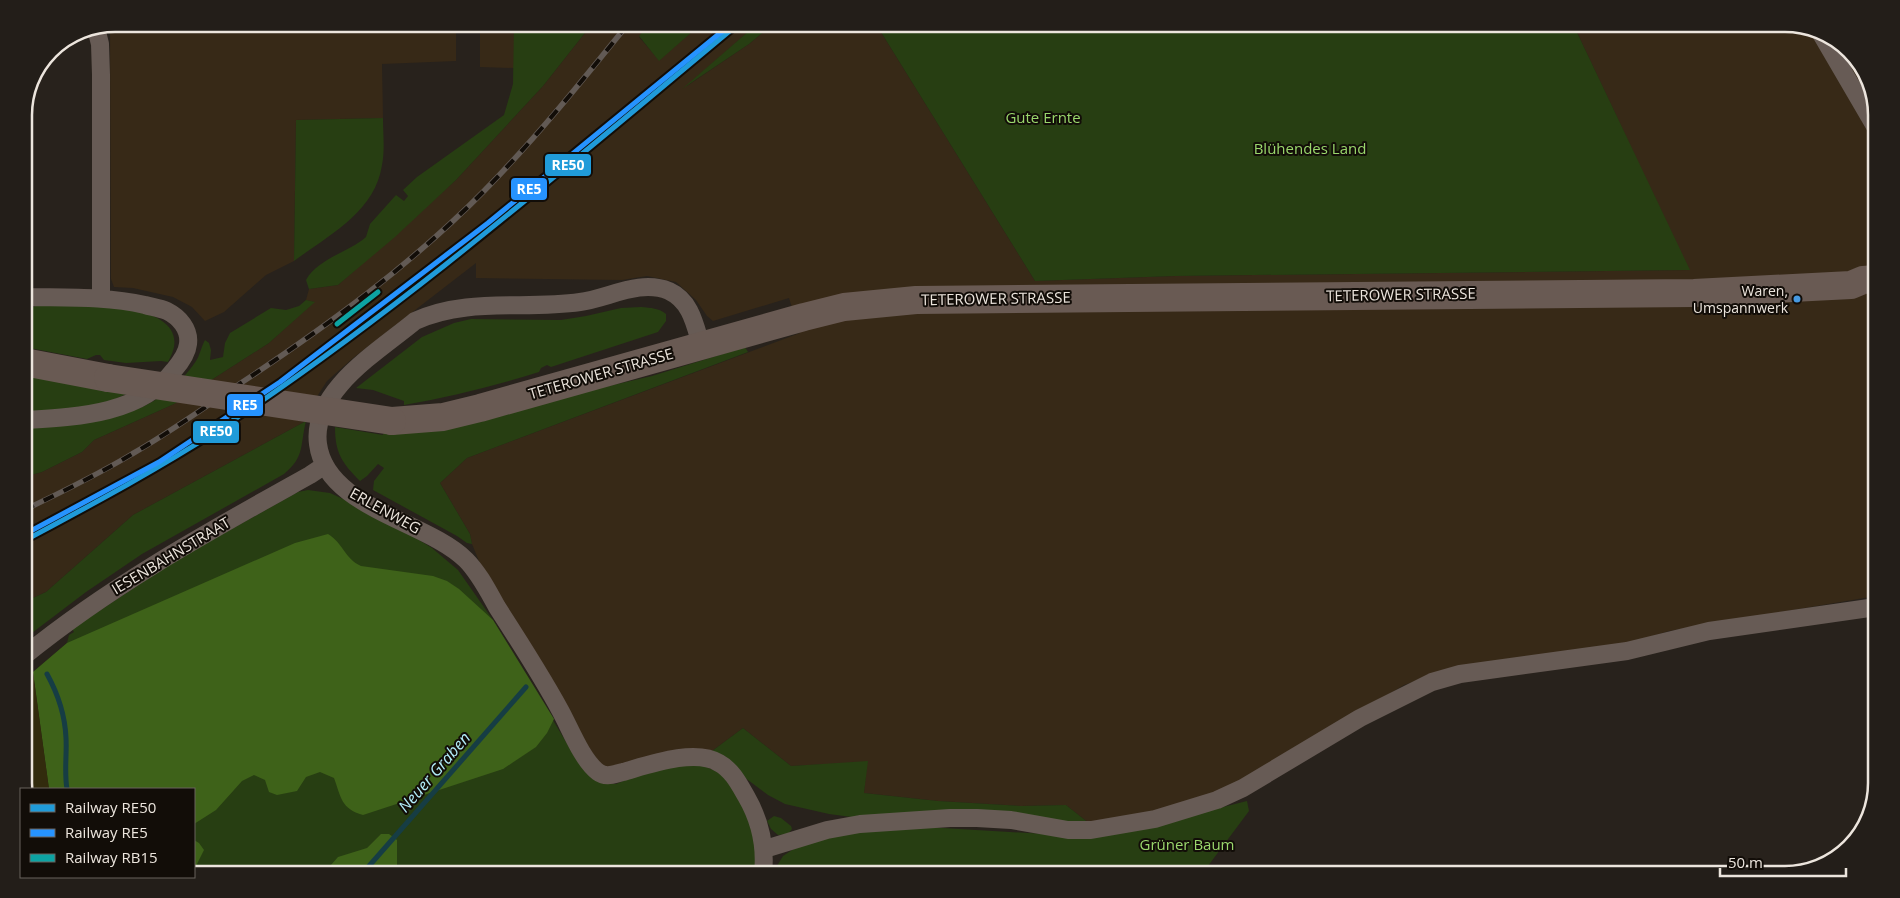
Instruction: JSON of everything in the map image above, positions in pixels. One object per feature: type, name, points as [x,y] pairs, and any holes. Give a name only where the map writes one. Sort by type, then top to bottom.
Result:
[{"type":"main road","name":"TETEROWER STRASSE","points":[[33,364],[108,378],[392,421],[443,417],[480,408],[699,336],[844,307],[916,300],[1694,293],[1867,284]]},
{"type":"street","points":[[98,35],[100,44],[101,74],[101,298]]},
{"type":"street","points":[[1828,45],[1867,113]]},
{"type":"street","name":"ERLENWEG","points":[[699,336],[691,312],[680,298],[671,292],[649,287],[637,288],[582,302],[471,306],[428,315],[415,321],[344,379],[330,397],[319,423],[318,445],[325,465],[344,488],[356,498],[439,540],[466,561],[525,651],[586,758],[597,771],[608,776],[656,763],[692,757],[719,762],[738,782],[752,806],[765,849]]},
{"type":"street","points":[[33,298],[101,298],[120,300],[165,310],[180,320],[186,328],[188,344],[180,363],[153,392],[107,410],[69,418],[33,420]]},
{"type":"street","name":"IESENBAHNSTRAAT","points":[[33,649],[126,581],[172,552],[325,465]]},
{"type":"street","points":[[764,866],[765,849],[827,830],[853,825],[950,818],[977,818],[1011,820],[1068,830],[1090,830],[1155,819],[1217,800],[1244,788],[1360,718],[1432,682],[1460,674],[1627,651],[1709,632],[1868,608]]},
{"type":"shaded area","points":[[456,32],[456,61],[382,64],[383,118],[296,120],[294,261],[266,275],[224,312],[205,321],[192,307],[173,297],[133,288],[114,287],[111,279],[110,33]]},
{"type":"shaded area","points":[[480,32],[514,32],[514,68],[480,67]]},
{"type":"shaded area","points":[[586,32],[643,32],[639,37],[659,60],[692,32],[748,32],[687,86],[763,32],[881,32],[1035,281],[1175,276],[1689,270],[1577,32],[1784,32],[1816,39],[1835,50],[1850,65],[1865,94],[1867,110],[1868,597],[1669,631],[1626,644],[1456,667],[1404,685],[1241,784],[1154,813],[1090,824],[1066,805],[1021,806],[938,801],[864,793],[867,762],[791,766],[743,728],[708,754],[613,768],[605,767],[597,761],[479,561],[470,534],[440,483],[467,458],[800,333],[789,298],[713,321],[707,316],[696,300],[676,282],[647,276],[622,280],[476,278],[476,263],[353,358],[327,381],[306,421],[133,515],[46,592],[33,598],[33,474],[82,452],[94,440],[174,404],[269,343],[314,302],[306,300],[309,289],[338,285],[456,180],[543,86]]},
{"type":"green space","points":[[514,32],[586,32],[543,86],[456,180],[395,237],[338,285],[309,289],[306,280],[311,273],[325,261],[366,237],[370,224],[396,195],[404,201],[408,196],[403,190],[417,177],[504,115],[513,84]]},
{"type":"green space","points":[[642,32],[692,32],[659,61],[639,36]]},
{"type":"green space","points":[[748,32],[763,32],[749,44],[682,89]]},
{"type":"green space","name":"Blühendes Land","points":[[881,32],[1577,32],[1690,270],[1175,276],[1035,281]]},
{"type":"green space","points":[[383,118],[384,147],[382,165],[378,182],[370,196],[348,221],[294,261],[296,120]]},
{"type":"green space","points":[[306,300],[315,302],[269,343],[174,404],[94,440],[82,452],[33,474],[33,426],[129,412],[148,404],[175,386],[190,370],[199,356],[205,340],[209,343],[211,350],[210,360],[223,357],[225,343],[230,333],[271,308],[286,310],[299,306]]},
{"type":"green space","points":[[47,304],[84,304],[109,306],[154,316],[169,327],[174,342],[168,362],[126,363],[104,360],[100,355],[87,359],[33,349],[33,307]]},
{"type":"green space","points":[[641,307],[658,309],[666,314],[666,321],[658,332],[551,367],[547,365],[541,368],[539,372],[506,382],[404,405],[404,401],[373,390],[356,388],[422,337],[454,323],[471,319],[561,320],[621,308]]},
{"type":"green space","points":[[745,347],[748,352],[467,458],[440,483],[470,534],[472,544],[467,543],[373,490],[374,481],[384,468],[378,464],[360,481],[344,463],[336,444],[335,427],[383,435],[384,431],[652,376]]},
{"type":"green space","points":[[33,374],[126,394],[101,404],[64,411],[33,413]]},
{"type":"green space","points":[[306,421],[299,456],[291,468],[284,474],[142,554],[86,592],[33,632],[33,598],[46,592],[133,515]]},
{"type":"green space","points":[[308,490],[330,493],[341,498],[432,548],[458,570],[493,620],[578,762],[605,783],[616,784],[658,767],[692,761],[725,775],[746,809],[755,837],[757,866],[195,866],[195,788],[49,788],[33,672],[67,643],[69,635],[74,632],[72,629],[176,560],[298,492]]},
{"type":"green space","points":[[328,534],[351,559],[361,566],[433,576],[447,581],[459,589],[493,620],[554,719],[547,733],[536,747],[503,769],[363,815],[346,806],[340,796],[334,778],[320,772],[306,777],[297,791],[277,795],[269,792],[265,780],[254,775],[242,781],[216,810],[195,823],[195,788],[49,788],[33,672],[67,643],[295,543]]},
{"type":"green space","points":[[743,728],[791,766],[868,761],[864,793],[938,801],[1021,806],[1066,805],[1090,824],[859,818],[829,814],[785,804],[768,795],[708,754]]},
{"type":"green space","name":"Grüner Baum","points":[[1247,801],[1249,811],[1208,866],[777,866],[783,856],[798,846],[859,828],[909,826],[1095,837],[1124,832]]},
{"type":"green space","points":[[774,816],[781,818],[791,826],[792,829],[788,834],[778,835],[771,829],[767,821]]},
{"type":"green space","points":[[381,834],[389,834],[397,840],[397,866],[330,866],[338,857],[367,848]]},
{"type":"green space","points":[[195,841],[204,850],[196,866],[195,866]]},
{"type":"sand","points":[[33,672],[49,788],[33,788]]},
{"type":"waterway","points":[[47,674],[58,697],[64,721],[67,788]]},
{"type":"waterway","name":"Neuer Graben","points":[[369,866],[526,687]]},
{"type":"railway","points":[[33,506],[105,469],[173,429],[305,339],[398,269],[456,218],[522,151],[621,32]]},
{"type":"rail line","name":"RE5","points":[[33,530],[159,462],[280,382],[488,223],[721,32]]},
{"type":"rail line","name":"RE50","points":[[33,536],[194,446],[285,385],[483,235],[728,32]]},
{"type":"rail line","name":"RB15","points":[[337,324],[378,292]]},
{"type":"place","name":"Waren, Umspannwerk","points":[[1797,299]]},
{"type":"park label","name":"Gute Ernte","points":[[1043,118]]}]
